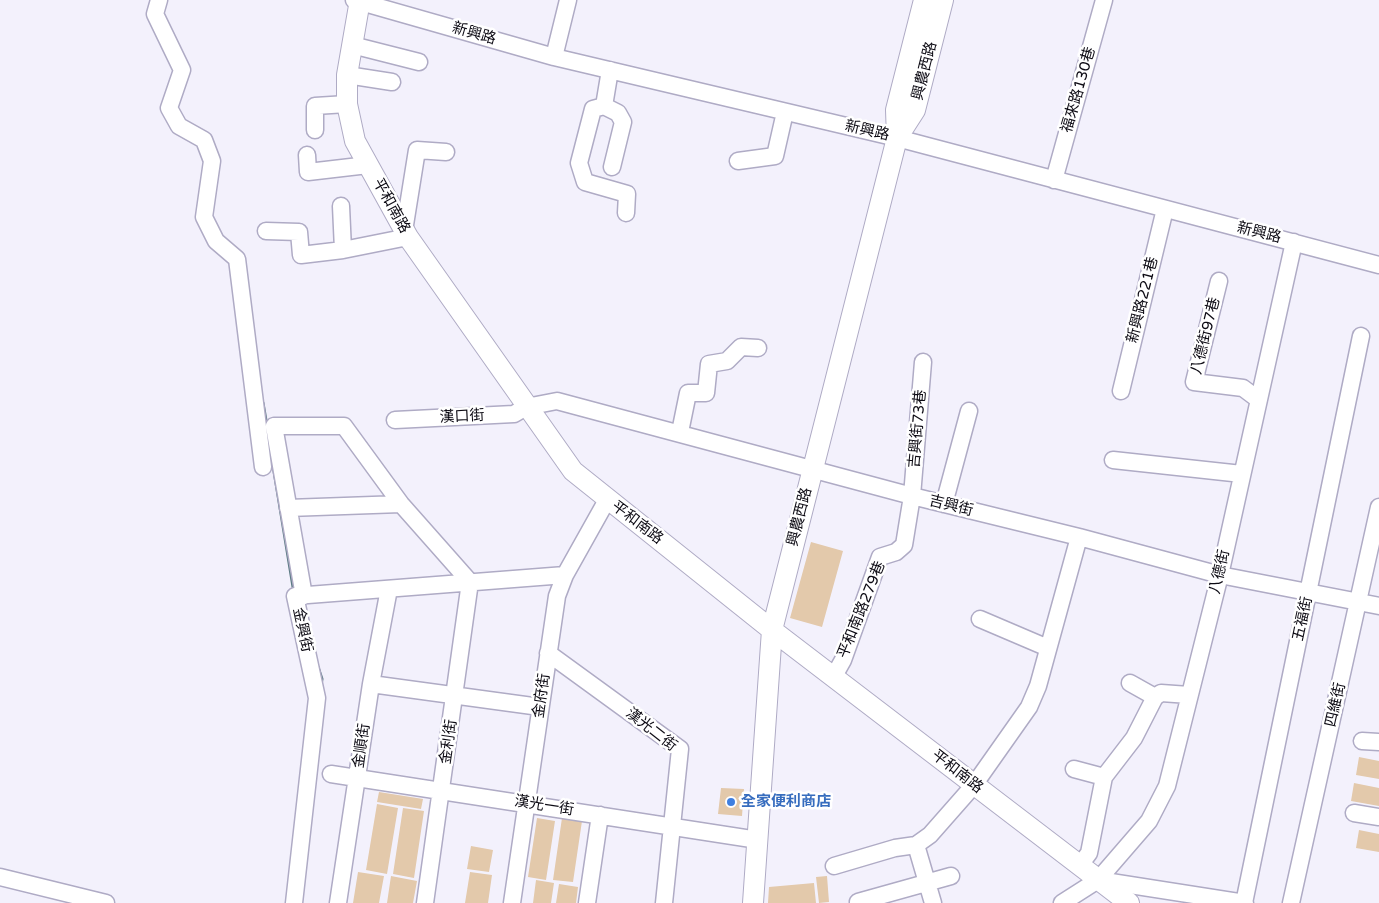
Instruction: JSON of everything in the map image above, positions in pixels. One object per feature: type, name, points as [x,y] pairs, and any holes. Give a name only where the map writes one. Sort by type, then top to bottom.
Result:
[{"type":"main road","name":"平和南路","points":[[358,0],[347,75],[346,104],[355,141],[406,234],[526,407],[573,471],[772,630],[1129,903]]},
{"type":"main road","name":"興農西路","points":[[753,903],[772,630],[897,138],[896,110],[924,0]]},
{"type":"main road","name":"興農西路","points":[[897,138],[915,110],[943,0]]},
{"type":"street","points":[[159,0],[155,14],[182,70],[168,108],[179,126],[204,140],[212,160],[204,217],[216,241],[238,259],[263,467]]},
{"type":"street","name":"新興路","points":[[358,0],[554,57],[897,138],[1379,264]]},
{"type":"street","points":[[554,57],[568,0]]},
{"type":"street","name":"福來路130巷","points":[[1054,180],[1104,0]]},
{"type":"street","points":[[352,45],[419,62]]},
{"type":"street","points":[[604,106],[610,70]]},
{"type":"street","points":[[347,75],[392,82]]},
{"type":"street","points":[[315,130],[316,106],[346,104]]},
{"type":"street","points":[[612,168],[623,122],[618,113],[604,106],[594,109],[579,163],[584,182],[627,194],[626,213]]},
{"type":"street","points":[[738,161],[775,156],[784,112]]},
{"type":"street","points":[[266,231],[299,232],[302,255],[342,250],[406,234],[417,150],[446,152]]},
{"type":"street","points":[[307,155],[308,172],[368,165]]},
{"type":"street","points":[[341,206],[342,250]]},
{"type":"street","name":"新興路221巷","points":[[1121,391],[1165,209]]},
{"type":"street","name":"八德街","points":[[1062,903],[1098,880],[1149,821],[1167,786],[1220,575],[1294,242]]},
{"type":"street","name":"八德街97巷","points":[[1219,281],[1194,382],[1243,388],[1259,400]]},
{"type":"street","name":"五福街","points":[[1245,903],[1360,336]]},
{"type":"street","points":[[680,432],[688,393],[706,394],[709,364],[727,361],[741,346],[758,348]]},
{"type":"street","name":"吉興街73巷","points":[[912,496],[923,362]]},
{"type":"street","name":"吉興街","points":[[526,407],[557,401],[680,432],[912,496],[1079,537],[1220,575],[1379,606]]},
{"type":"street","name":"漢口街","points":[[395,420],[514,414],[526,407]]},
{"type":"street","points":[[944,504],[969,411]]},
{"type":"street","points":[[304,596],[274,426],[344,426],[401,504],[470,582]]},
{"type":"street","points":[[1113,460],[1242,474]]},
{"type":"street","name":"平和南路279巷","points":[[834,676],[843,660],[880,557],[896,552],[904,545],[912,496]]},
{"type":"street","name":"金府街","points":[[512,903],[557,596],[565,575],[607,500]]},
{"type":"street","points":[[288,508],[401,504]]},
{"type":"street","name":"四維街","points":[[1291,903],[1379,507]]},
{"type":"street","points":[[834,866],[895,848],[916,845],[930,836],[974,785],[1029,707],[1038,686],[1079,537]]},
{"type":"street","name":"金興街","points":[[294,903],[317,698],[295,596],[565,575]]},
{"type":"street","name":"金利街","points":[[425,903],[470,582]]},
{"type":"street","name":"金順街","points":[[338,903],[371,684],[389,589]]},
{"type":"street","points":[[980,619],[1048,648]]},
{"type":"street","name":"漢光二街","points":[[548,653],[680,749],[664,903]]},
{"type":"street","points":[[1130,683],[1155,696]]},
{"type":"street","points":[[371,684],[540,707]]},
{"type":"street","points":[[1080,865],[1089,853],[1104,777],[1134,738],[1155,696],[1161,693],[1189,695]]},
{"type":"street","points":[[1362,741],[1379,742]]},
{"type":"street","points":[[1074,769],[1104,777]]},
{"type":"street","name":"漢光一街","points":[[331,774],[758,840]]},
{"type":"street","points":[[1354,813],[1379,817]]},
{"type":"street","points":[[587,903],[600,815]]},
{"type":"street","points":[[916,845],[933,903]]},
{"type":"street","points":[[858,902],[952,876]]},
{"type":"street","points":[[0,877],[106,903]]},
{"type":"street","points":[[1098,880],[1245,903]]},
{"type":"building","points":[[811,542],[843,551],[822,627],[790,618]]},
{"type":"building","points":[[1359,757],[1379,761],[1379,779],[1356,775]]},
{"type":"building","points":[[1354,783],[1379,788],[1379,806],[1351,801]]},
{"type":"building","name":"全家便利商店","points":[[721,788],[744,789],[742,816],[718,814]]},
{"type":"building","points":[[379,792],[423,799],[421,809],[377,802]]},
{"type":"building","points":[[377,804],[398,808],[387,874],[366,870]]},
{"type":"building","points":[[403,808],[424,811],[414,878],[393,874]]},
{"type":"building","points":[[537,818],[555,821],[546,880],[528,877]]},
{"type":"building","points":[[562,818],[582,821],[573,882],[553,880]]},
{"type":"building","points":[[1359,830],[1379,834],[1379,852],[1356,848]]},
{"type":"building","points":[[471,846],[493,850],[489,872],[467,869]]},
{"type":"building","points":[[358,872],[384,876],[379,903],[353,903]]},
{"type":"building","points":[[470,872],[492,875],[488,903],[465,903]]},
{"type":"building","points":[[391,876],[417,881],[413,903],[387,903]]},
{"type":"building","points":[[827,876],[829,902],[819,903],[816,877]]},
{"type":"building","points":[[536,880],[554,883],[551,903],[533,903]]},
{"type":"building","points":[[814,883],[816,903],[768,903],[769,887]]},
{"type":"building","points":[[559,884],[578,887],[576,903],[556,903]]},
{"type":"waterway","points":[[263,403],[267,426]]},
{"type":"waterway","points":[[273,465],[293,587]]},
{"type":"waterway","points":[[318,667],[322,679],[321,685]]},
{"type":"place","name":"全家便利商店","points":[[731,802]]}]
